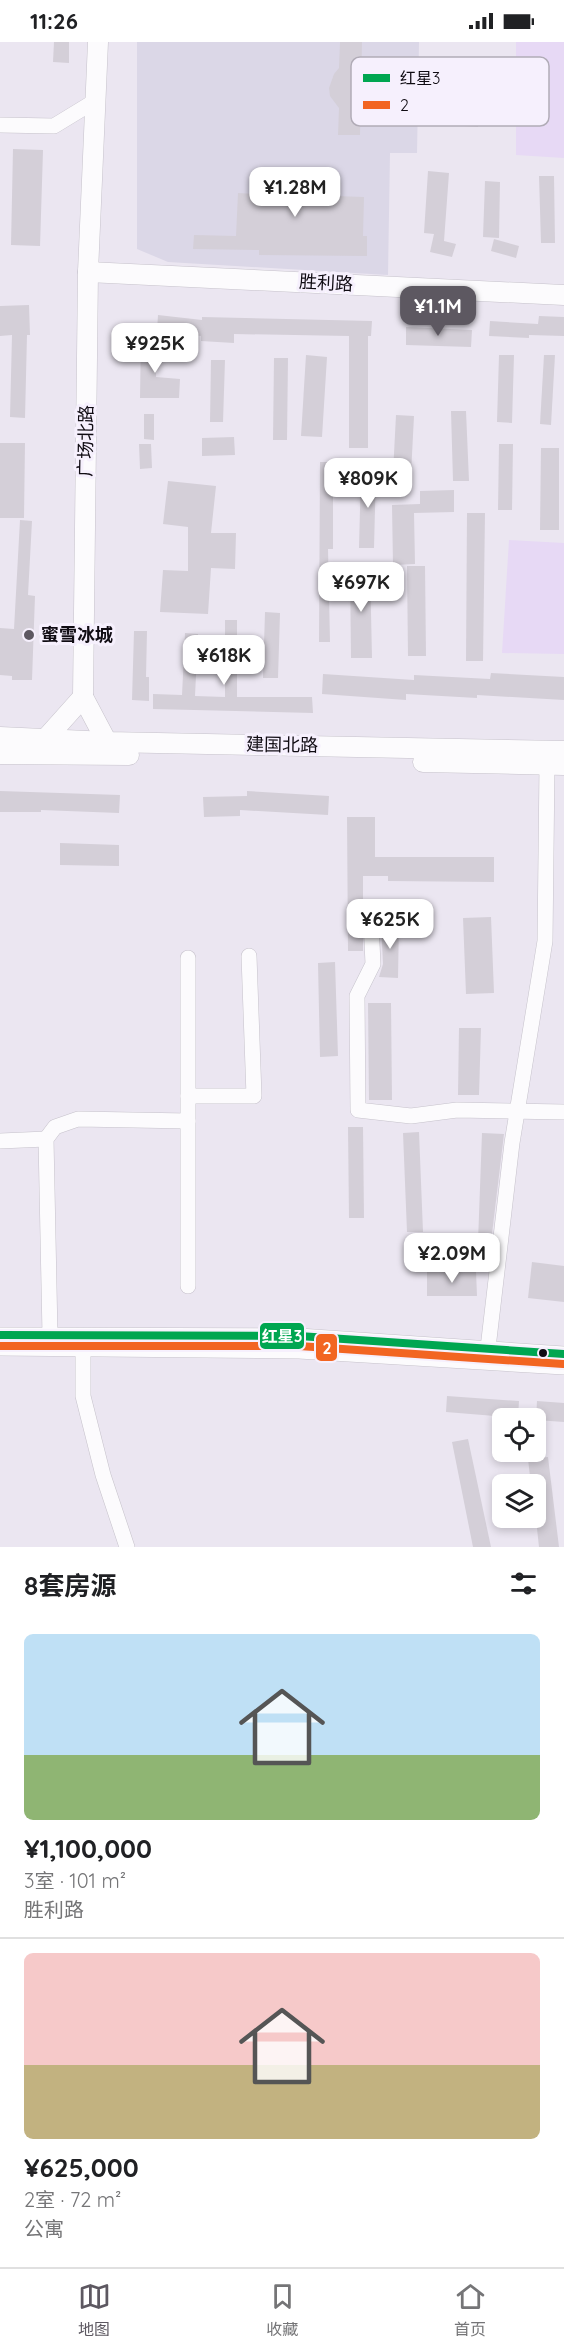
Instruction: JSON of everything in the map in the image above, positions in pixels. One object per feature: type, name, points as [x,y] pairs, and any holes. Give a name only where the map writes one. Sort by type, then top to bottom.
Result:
[{"type":"main road","name":"广场北路","points":[[83,697],[87,272],[98,42]]},
{"type":"main road","name":"胜利路","points":[[87,272],[564,295]]},
{"type":"main road","points":[[32,755],[83,697],[110,748]]},
{"type":"main road","name":"建国北路","points":[[0,736],[46,737],[110,748],[556,765]]},
{"type":"main road","name":"建国北路","points":[[0,754],[32,755],[110,748],[564,751]]},
{"type":"street","points":[[0,125],[54,126],[95,101]]},
{"type":"street","points":[[488,1348],[512,1143],[545,941],[556,765]]},
{"type":"street","points":[[371,922],[373,964],[357,996],[358,1110],[411,1116],[457,1110],[564,1112]]},
{"type":"street","points":[[188,1096],[254,1096],[249,956]]},
{"type":"street","points":[[188,958],[188,1286]]},
{"type":"street","points":[[50,1335],[46,1138],[55,1127],[78,1119],[188,1121]]},
{"type":"street","points":[[0,1141],[46,1138]]},
{"type":"street","points":[[0,1335],[299,1336],[564,1354]]},
{"type":"street","points":[[0,1347],[299,1351],[564,1367]]},
{"type":"street","points":[[83,1347],[83,1396],[103,1475],[127,1547]]},
{"type":"shaded area","points":[[137,42],[419,42],[419,57],[351,57],[351,126],[417,126],[417,153],[390,153],[388,275],[168,262],[137,249]]},
{"type":"shaded area","points":[[516,42],[564,42],[564,158],[516,155],[516,126],[549,126],[549,57],[516,57]]},
{"type":"shaded area","points":[[509,540],[564,543],[564,654],[502,653]]},
{"type":"building","points":[[54,42],[69,42],[69,63],[53,62]]},
{"type":"building","points":[[340,42],[362,42],[362,57],[351,57],[351,126],[360,126],[360,135],[338,135],[339,108],[330,96],[329,88],[339,68]]},
{"type":"building","points":[[13,149],[43,150],[40,246],[11,245]]},
{"type":"building","points":[[258,170],[335,171],[335,196],[364,197],[363,236],[367,236],[367,256],[259,255],[259,250],[193,249],[194,235],[236,236],[238,193],[258,194]]},
{"type":"building","points":[[428,171],[449,173],[444,241],[456,244],[452,257],[430,252],[434,234],[424,233]]},
{"type":"building","points":[[539,176],[554,176],[555,243],[541,243]]},
{"type":"building","points":[[485,181],[500,182],[499,238],[483,237]]},
{"type":"building","points":[[494,239],[519,246],[516,258],[491,251]]},
{"type":"building","points":[[29,305],[30,335],[27,335],[25,418],[10,417],[12,335],[0,336],[0,306]]},
{"type":"building","points":[[158,315],[202,320],[202,317],[372,321],[371,336],[368,336],[368,448],[349,448],[349,336],[234,334],[234,343],[201,341],[201,336],[157,331]]},
{"type":"building","points":[[539,316],[564,317],[564,336],[529,335],[529,338],[489,336],[490,321],[538,324]]},
{"type":"building","points":[[406,327],[472,330],[471,347],[406,345]]},
{"type":"building","points":[[141,335],[157,336],[156,377],[180,379],[179,398],[140,398]]},
{"type":"building","points":[[306,355],[327,357],[322,437],[301,436]]},
{"type":"building","points":[[499,355],[514,355],[512,423],[497,422]]},
{"type":"building","points":[[544,355],[555,355],[551,425],[540,424]]},
{"type":"building","points":[[274,358],[288,358],[287,440],[273,440]]},
{"type":"building","points":[[211,360],[225,360],[223,422],[210,422]]},
{"type":"building","points":[[451,411],[466,411],[469,481],[453,481]]},
{"type":"building","points":[[144,414],[154,414],[154,440],[144,439]]},
{"type":"building","points":[[396,415],[414,416],[411,474],[393,473]]},
{"type":"building","points":[[234,437],[235,455],[202,456],[202,438]]},
{"type":"building","points":[[0,443],[25,443],[24,518],[0,518]]},
{"type":"building","points":[[139,444],[151,444],[152,468],[140,469]]},
{"type":"building","points":[[499,444],[513,444],[512,510],[498,510]]},
{"type":"building","points":[[541,448],[559,448],[559,530],[540,530]]},
{"type":"building","points":[[320,462],[333,462],[333,549],[328,549],[330,642],[319,642]]},
{"type":"building","points":[[361,470],[376,470],[374,548],[359,548]]},
{"type":"building","points":[[168,481],[216,486],[211,533],[236,533],[235,569],[211,568],[208,614],[160,612],[163,570],[188,571],[188,527],[163,524]]},
{"type":"building","points":[[454,490],[454,512],[414,513],[415,564],[393,565],[392,505],[420,504],[420,491]]},
{"type":"building","points":[[467,513],[485,513],[483,661],[466,661]]},
{"type":"building","points":[[20,520],[32,521],[28,595],[35,596],[32,680],[12,680],[12,676],[0,675],[0,628],[14,629]]},
{"type":"building","points":[[407,566],[425,566],[426,656],[408,656]]},
{"type":"building","points":[[350,567],[370,567],[372,658],[351,658]]},
{"type":"building","points":[[265,612],[280,613],[278,678],[263,678]]},
{"type":"building","points":[[225,620],[237,620],[237,697],[312,697],[313,713],[153,709],[153,694],[182,695],[185,633],[198,634],[195,696],[225,697]]},
{"type":"building","points":[[134,631],[147,631],[146,677],[149,677],[149,701],[132,700]]},
{"type":"building","points":[[491,673],[564,677],[564,700],[406,694],[406,700],[322,694],[323,674],[414,680],[414,675],[490,679]]},
{"type":"building","points":[[0,791],[120,795],[119,813],[41,810],[41,812],[0,812]]},
{"type":"building","points":[[247,791],[329,796],[328,815],[240,810],[240,816],[204,817],[203,797],[247,796]]},
{"type":"building","points":[[347,817],[375,817],[375,857],[494,857],[494,882],[388,881],[388,876],[363,876],[363,951],[348,951]]},
{"type":"building","points":[[60,843],[119,845],[119,866],[60,865]]},
{"type":"building","points":[[491,917],[494,993],[466,994],[463,918]]},
{"type":"building","points":[[381,922],[399,922],[398,978],[379,977],[383,964]]},
{"type":"building","points":[[335,962],[338,1056],[320,1057],[318,963]]},
{"type":"building","points":[[368,1003],[391,1003],[392,1100],[369,1100]]},
{"type":"building","points":[[459,1028],[481,1028],[479,1095],[458,1095]]},
{"type":"building","points":[[348,1127],[363,1127],[364,1218],[349,1218]]},
{"type":"building","points":[[419,1132],[423,1232],[407,1232],[403,1133]]},
{"type":"building","points":[[482,1133],[504,1134],[491,1242],[478,1242]]},
{"type":"building","points":[[532,1262],[564,1266],[564,1302],[528,1298]]},
{"type":"building","points":[[427,1271],[476,1271],[477,1296],[427,1296]]},
{"type":"building","points":[[447,1396],[519,1401],[519,1408],[492,1408],[492,1416],[446,1412]]},
{"type":"building","points":[[537,1401],[564,1403],[564,1422],[546,1421],[546,1408],[537,1408]]},
{"type":"building","points":[[468,1439],[491,1547],[473,1547],[452,1442]]},
{"type":"building","points":[[548,1457],[559,1547],[539,1547],[537,1528],[546,1528],[546,1474],[530,1474],[528,1462],[546,1462]]},
{"type":"transit line","name":"红星3","points":[[0,1335],[299,1336],[564,1354]]},
{"type":"transit line","name":"2","points":[[0,1346],[299,1346],[563,1364]]},
{"type":"place","name":"蜜雪冰城","points":[[29,635]]}]
